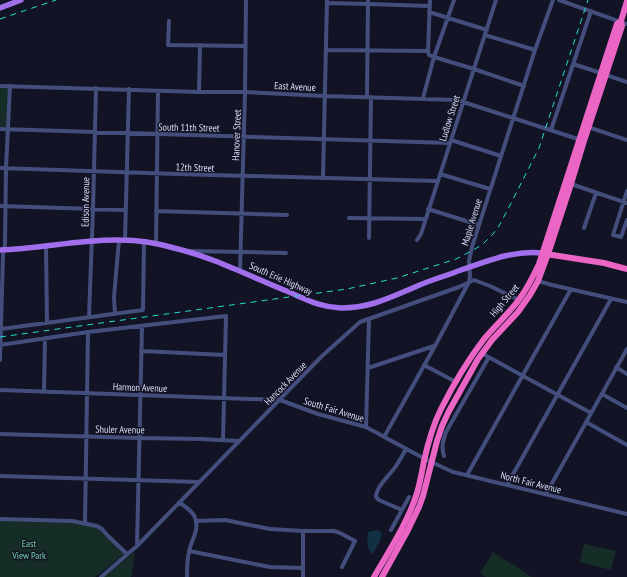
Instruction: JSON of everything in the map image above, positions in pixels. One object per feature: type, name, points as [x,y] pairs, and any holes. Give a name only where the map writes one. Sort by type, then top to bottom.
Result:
[{"type":"highway","name":"High Street","points":[[382,577],[419,508],[439,433],[448,412],[474,367],[486,355],[492,340],[518,312],[538,281],[581,140],[603,74],[624,22],[626,4]]},
{"type":"highway","name":"High Street","points":[[581,140],[588,127],[603,74]]},
{"type":"highway","name":"High Street","points":[[374,577],[409,514],[417,493],[434,424],[456,382],[484,339],[519,300],[545,254]]},
{"type":"highway","points":[[545,254],[604,263],[627,269]]},
{"type":"main road","points":[[0,8],[21,0]]},
{"type":"main road","name":"South Erie Highway","points":[[2,250],[92,241],[122,240],[156,244],[216,261],[311,302],[326,307],[344,308],[364,306],[379,302],[469,267],[511,254],[527,252],[545,254]]},
{"type":"street","name":"Hanover Street","points":[[240,271],[246,0]]},
{"type":"street","points":[[430,0],[429,55],[524,86]]},
{"type":"street","points":[[423,98],[434,57],[454,0]]},
{"type":"street","name":"Ludlow Street","points":[[417,240],[421,234],[496,0]]},
{"type":"street","name":"Maple Avenue","points":[[384,437],[469,282],[470,253],[552,0]]},
{"type":"street","points":[[559,0],[624,22]]},
{"type":"street","points":[[323,178],[327,2],[368,2],[429,6]]},
{"type":"street","points":[[368,2],[370,140],[368,238]]},
{"type":"street","points":[[551,130],[591,11]]},
{"type":"street","points":[[429,12],[486,30]]},
{"type":"street","points":[[169,21],[168,45],[246,46]]},
{"type":"street","points":[[485,35],[535,50]]},
{"type":"street","points":[[199,92],[200,45]]},
{"type":"street","points":[[326,50],[428,51]]},
{"type":"street","points":[[573,64],[627,82]]},
{"type":"street","name":"East Avenue","points":[[0,86],[245,92],[457,100],[581,140]]},
{"type":"street","points":[[0,360],[2,250],[5,244],[6,168],[10,86]]},
{"type":"street","name":"Edison Avenue","points":[[89,317],[96,88]]},
{"type":"street","points":[[115,314],[114,297],[125,210],[129,90]]},
{"type":"street","points":[[156,244],[158,90]]},
{"type":"street","points":[[588,127],[627,140]]},
{"type":"street","name":"South 11th Street","points":[[0,129],[128,134],[450,141],[501,156]]},
{"type":"street","name":"12th Street","points":[[0,168],[437,181]]},
{"type":"street","points":[[440,174],[490,189]]},
{"type":"street","points":[[569,182],[596,193],[625,202]]},
{"type":"street","points":[[627,191],[625,202],[613,235],[621,237],[627,220]]},
{"type":"street","points":[[584,228],[596,193]]},
{"type":"street","points":[[0,206],[125,210]]},
{"type":"street","points":[[428,209],[479,225]]},
{"type":"street","points":[[156,211],[287,215]]},
{"type":"street","points":[[349,218],[425,220]]},
{"type":"street","points":[[1,329],[143,310],[144,242]]},
{"type":"street","points":[[46,246],[47,323]]},
{"type":"street","points":[[187,252],[222,251],[286,253]]},
{"type":"street","points":[[469,282],[477,280],[519,300]]},
{"type":"street","points":[[538,281],[627,302]]},
{"type":"street","name":"Hancock Avenue","points":[[101,577],[137,546],[322,356],[360,322],[459,287],[469,282]]},
{"type":"street","points":[[459,287],[464,292]]},
{"type":"street","points":[[467,476],[571,290]]},
{"type":"street","points":[[507,484],[610,299]]},
{"type":"street","points":[[0,344],[226,316],[223,440]]},
{"type":"street","points":[[366,427],[369,319]]},
{"type":"street","points":[[137,546],[142,326]]},
{"type":"street","points":[[85,523],[88,332]]},
{"type":"street","points":[[44,392],[46,338]]},
{"type":"street","points":[[368,368],[435,346]]},
{"type":"street","points":[[546,494],[627,349]]},
{"type":"street","points":[[142,351],[225,355]]},
{"type":"street","points":[[486,355],[591,413]]},
{"type":"street","name":"High Street","points":[[444,456],[442,442],[446,432],[486,355]]},
{"type":"street","points":[[424,365],[456,382]]},
{"type":"street","points":[[616,367],[627,374]]},
{"type":"street","name":"Harmon Avenue","points":[[0,390],[280,400]]},
{"type":"street","points":[[602,394],[627,408]]},
{"type":"street","name":"South Fair Avenue","points":[[280,400],[331,418],[366,427],[432,463]]},
{"type":"street","points":[[586,422],[627,445]]},
{"type":"street","name":"Shuler Avenue","points":[[0,434],[239,441]]},
{"type":"street","points":[[402,510],[379,500],[376,497],[376,492],[396,467],[406,449]]},
{"type":"street","name":"North Fair Avenue","points":[[432,463],[467,476],[507,484],[627,514]]},
{"type":"street","points":[[0,476],[199,482]]},
{"type":"street","points":[[391,530],[409,497]]},
{"type":"street","points":[[180,503],[190,510],[195,516],[196,521],[196,532],[189,551],[187,577]]},
{"type":"street","points":[[0,519],[72,521],[96,526],[102,529],[127,554]]},
{"type":"street","points":[[196,521],[225,520],[270,529],[334,531],[355,541],[342,567]]},
{"type":"street","points":[[303,531],[303,577]]},
{"type":"street","points":[[189,551],[270,567],[303,568]]},
{"type":"green space","points":[[0,86],[10,86],[8,130],[0,129]]},
{"type":"green space","name":"East View Park","points":[[0,520],[72,523],[95,527],[124,554],[95,577],[0,577]]},
{"type":"green space","points":[[584,544],[616,551],[611,570],[580,562]]},
{"type":"green space","points":[[135,552],[131,577],[103,577]]},
{"type":"green space","points":[[493,552],[532,577],[486,577],[480,573]]},
{"type":"water","points":[[376,530],[382,533],[381,539],[373,554],[368,547],[368,532]]},
{"type":"railway","points":[[0,19],[56,0]]},
{"type":"railway","points":[[0,337],[347,289],[397,278],[456,259],[475,249],[483,244],[499,226],[539,148],[588,0]]}]
